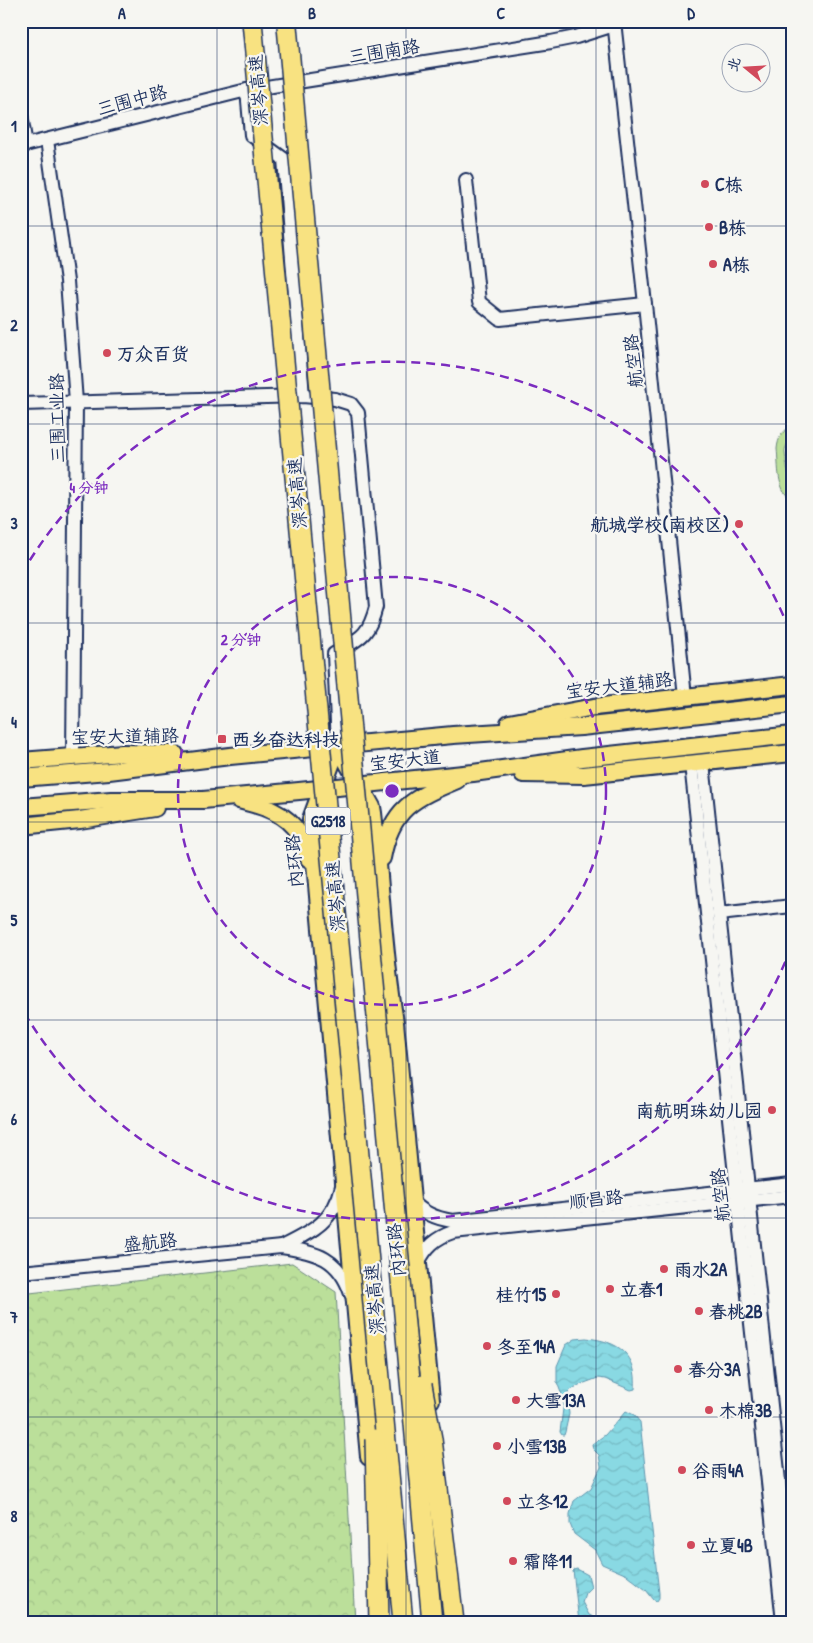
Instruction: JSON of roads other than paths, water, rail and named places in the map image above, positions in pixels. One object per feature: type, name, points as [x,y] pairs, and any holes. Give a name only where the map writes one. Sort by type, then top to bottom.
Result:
[{"type":"highway","name":"深岑高速","points":[[252,21],[372,1275],[403,1622]]},
{"type":"highway","name":"深岑高速","points":[[287,26],[400,1252],[432,1622]]},
{"type":"highway","points":[[400,1252],[432,1438],[452,1622]]},
{"type":"highway","points":[[372,1275],[379,1622]]},
{"type":"main road","name":"宝安大道辅路","points":[[453,735],[577,710],[792,685]]},
{"type":"main road","name":"宝安大道","points":[[21,778],[109,771],[230,756],[453,735],[581,727],[792,704]]},
{"type":"main road","name":"宝安大道","points":[[21,807],[111,800],[203,800],[228,798],[473,773],[582,758],[792,735]]},
{"type":"main road","name":"内环路","points":[[338,746],[358,785],[372,807],[380,877],[387,980],[395,1022],[452,1622]]},
{"type":"main road","name":"内环路","points":[[338,746],[311,819],[384,1622]]},
{"type":"main road","name":"宝安大道辅路","points":[[21,761],[123,753],[230,756]]},
{"type":"main road","points":[[380,877],[385,843],[390,829],[404,809],[423,794],[473,773],[584,775],[792,753]]},
{"type":"main road","points":[[228,798],[272,810],[291,824],[299,834],[316,878]]},
{"type":"main road","points":[[21,826],[88,819],[203,800]]},
{"type":"street","name":"三围南路","points":[[247,90],[551,42],[576,37],[614,23]]},
{"type":"street","name":"航空路","points":[[614,23],[685,697]]},
{"type":"street","name":"三围中路","points":[[24,146],[247,90]]},
{"type":"street","points":[[247,90],[251,135],[284,159],[303,396]]},
{"type":"street","points":[[21,115],[24,146]]},
{"type":"street","name":"三围工业路","points":[[47,140],[67,281],[76,402],[73,756]]},
{"type":"street","points":[[466,180],[479,302],[500,319],[645,304]]},
{"type":"street","points":[[21,404],[303,396],[335,398],[351,404],[358,413],[376,607],[372,623],[364,634],[334,654],[338,746]]},
{"type":"street","name":"航空路","points":[[697,764],[719,914],[783,1622]]},
{"type":"street","name":"航空路","points":[[697,764],[743,1196],[792,1604]]},
{"type":"street","points":[[719,914],[792,906]]},
{"type":"street","points":[[282,1247],[308,1234],[324,1221],[340,1196],[343,1176]]},
{"type":"street","name":"顺昌路","points":[[418,1264],[424,1251],[432,1242],[453,1232],[743,1196],[792,1184]]},
{"type":"street","name":"顺昌路","points":[[411,1200],[419,1209],[430,1216],[452,1221],[743,1196],[792,1196]]},
{"type":"street","points":[[282,1247],[307,1250],[333,1264],[343,1274],[354,1304]]},
{"type":"street","name":"盛航路","points":[[21,1272],[282,1247]]},
{"type":"water","points":[[586,1338],[608,1342],[624,1352],[633,1367],[635,1389],[631,1390],[598,1378],[569,1391],[567,1396],[569,1414],[564,1435],[562,1435],[560,1432],[564,1401],[557,1382],[557,1366],[566,1345],[575,1339]]},
{"type":"water","points":[[626,1411],[634,1415],[640,1422],[659,1593],[657,1601],[627,1575],[602,1564],[595,1550],[574,1534],[570,1524],[570,1514],[574,1501],[591,1488],[601,1467],[599,1455],[593,1449],[592,1444],[605,1435]]},
{"type":"water","points":[[577,1569],[588,1575],[591,1587],[585,1593],[582,1602],[589,1615],[604,1622],[579,1622],[573,1570]]},
{"type":"place","name":"C栋","points":[[705,184]]},
{"type":"place","name":"B栋","points":[[709,227]]},
{"type":"place","name":"A栋","points":[[713,264]]},
{"type":"place","name":"万众百货","points":[[107,353]]},
{"type":"place","name":"航城学校(南校区)","points":[[739,524]]},
{"type":"place","name":"西乡奋达科技","points":[[222,739]]},
{"type":"place","name":"南航明珠幼儿园","points":[[772,1110]]},
{"type":"place","name":"雨水2A","points":[[664,1269]]},
{"type":"place","name":"立春1","points":[[610,1289]]},
{"type":"place","name":"桂竹15","points":[[556,1294]]},
{"type":"place","name":"春桃2B","points":[[699,1311]]},
{"type":"place","name":"冬至14A","points":[[487,1346]]},
{"type":"place","name":"春分3A","points":[[678,1369]]},
{"type":"place","name":"大雪13A","points":[[516,1400]]},
{"type":"place","name":"木棉3B","points":[[709,1410]]},
{"type":"place","name":"小雪13B","points":[[497,1446]]},
{"type":"place","name":"谷雨4A","points":[[682,1470]]},
{"type":"place","name":"立冬12","points":[[507,1501]]},
{"type":"place","name":"立夏4B","points":[[691,1545]]},
{"type":"place","name":"霜降11","points":[[513,1561]]}]
